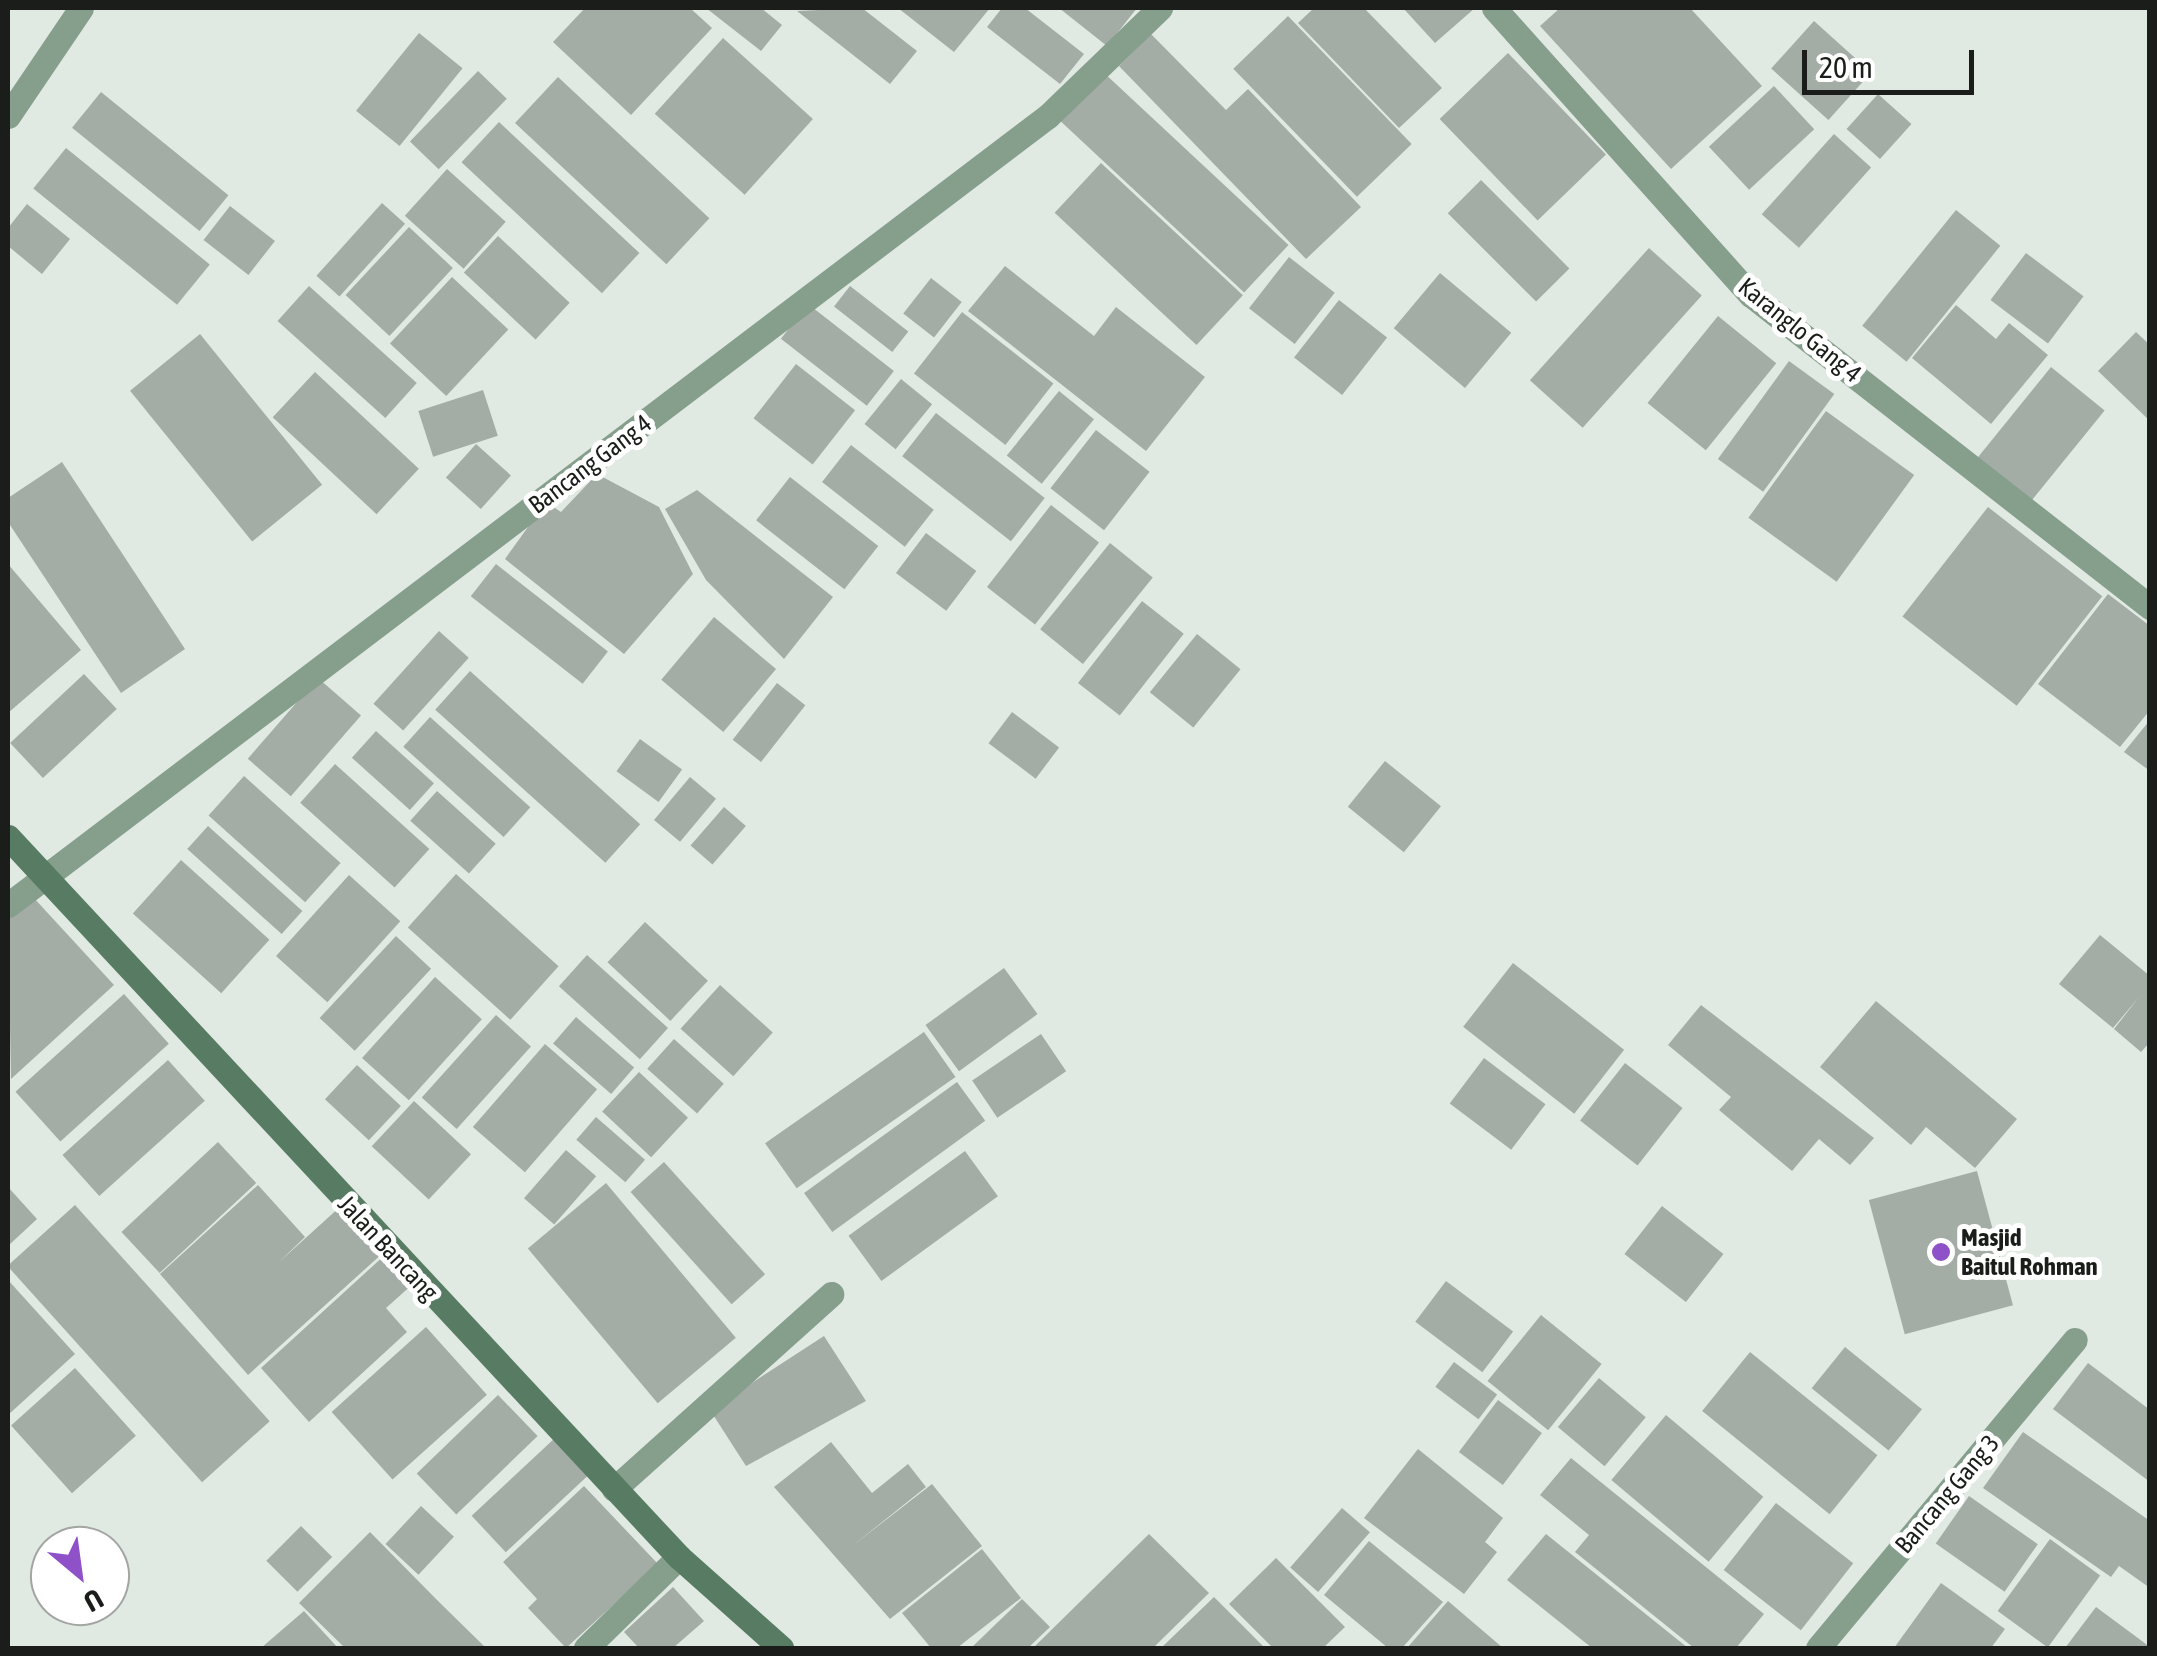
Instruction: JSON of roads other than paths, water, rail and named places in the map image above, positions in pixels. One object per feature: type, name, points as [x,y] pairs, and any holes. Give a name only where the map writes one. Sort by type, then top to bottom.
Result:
[{"type":"street","points":[[8,116],[82,8]]},
{"type":"street","name":"Bancang Gang 4","points":[[8,905],[1048,116],[1160,8]]},
{"type":"street","name":"Karanglo Gang 4","points":[[1494,8],[1751,295],[2150,607]]},
{"type":"street","name":"Jalan Bancang","points":[[8,837],[40,878],[679,1557],[780,1648]]},
{"type":"street","points":[[614,1488],[831,1294]]},
{"type":"street","name":"Bancang Gang 3","points":[[1818,1648],[2075,1340]]},
{"type":"street","points":[[586,1648],[679,1557]]},
{"type":"place","name":"Masjid Baitul Rohman","points":[[1941,1252]]}]
